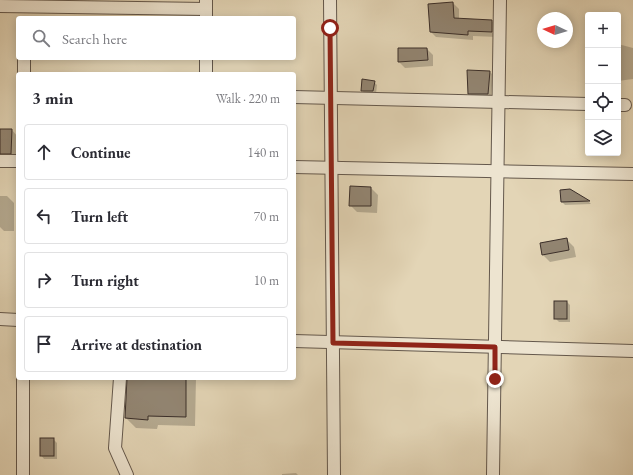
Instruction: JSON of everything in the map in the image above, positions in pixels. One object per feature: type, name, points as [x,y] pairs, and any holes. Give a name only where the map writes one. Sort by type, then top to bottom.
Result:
[{"type":"street","points":[[330,0],[334,475]]},
{"type":"street","points":[[493,475],[500,0]]},
{"type":"street","points":[[0,6],[24,8],[99,4],[206,9]]},
{"type":"street","points":[[24,60],[24,72]]},
{"type":"street","points":[[206,60],[206,72]]},
{"type":"street","points":[[296,96],[585,104]]},
{"type":"street","points":[[0,161],[16,161]]},
{"type":"street","points":[[296,167],[633,174]]},
{"type":"street","points":[[0,319],[16,320]]},
{"type":"street","points":[[296,341],[633,351]]},
{"type":"street","points":[[23,380],[23,475]]},
{"type":"street","points":[[120,380],[115,448],[127,475]]},
{"type":"building","points":[[453,2],[454,18],[492,20],[492,32],[468,31],[468,35],[430,32],[428,4]]},
{"type":"building","points":[[398,48],[427,48],[428,60],[398,62]]},
{"type":"building","points":[[467,70],[490,71],[488,94],[468,94]]},
{"type":"building","points":[[362,79],[375,81],[373,91],[361,91]]},
{"type":"building","points":[[0,129],[12,129],[11,154],[0,154]]},
{"type":"building","points":[[350,186],[371,187],[371,206],[349,206]]},
{"type":"building","points":[[570,189],[590,201],[561,202],[560,190]]},
{"type":"building","points":[[567,238],[569,250],[542,255],[540,243]]},
{"type":"building","points":[[554,301],[567,301],[567,319],[554,319]]},
{"type":"building","points":[[127,380],[186,380],[186,417],[148,416],[148,420],[125,418]]},
{"type":"building","points":[[40,438],[54,438],[54,456],[40,456]]},
{"type":"route","points":[[330,28],[333,343],[495,347],[495,379]]}]
